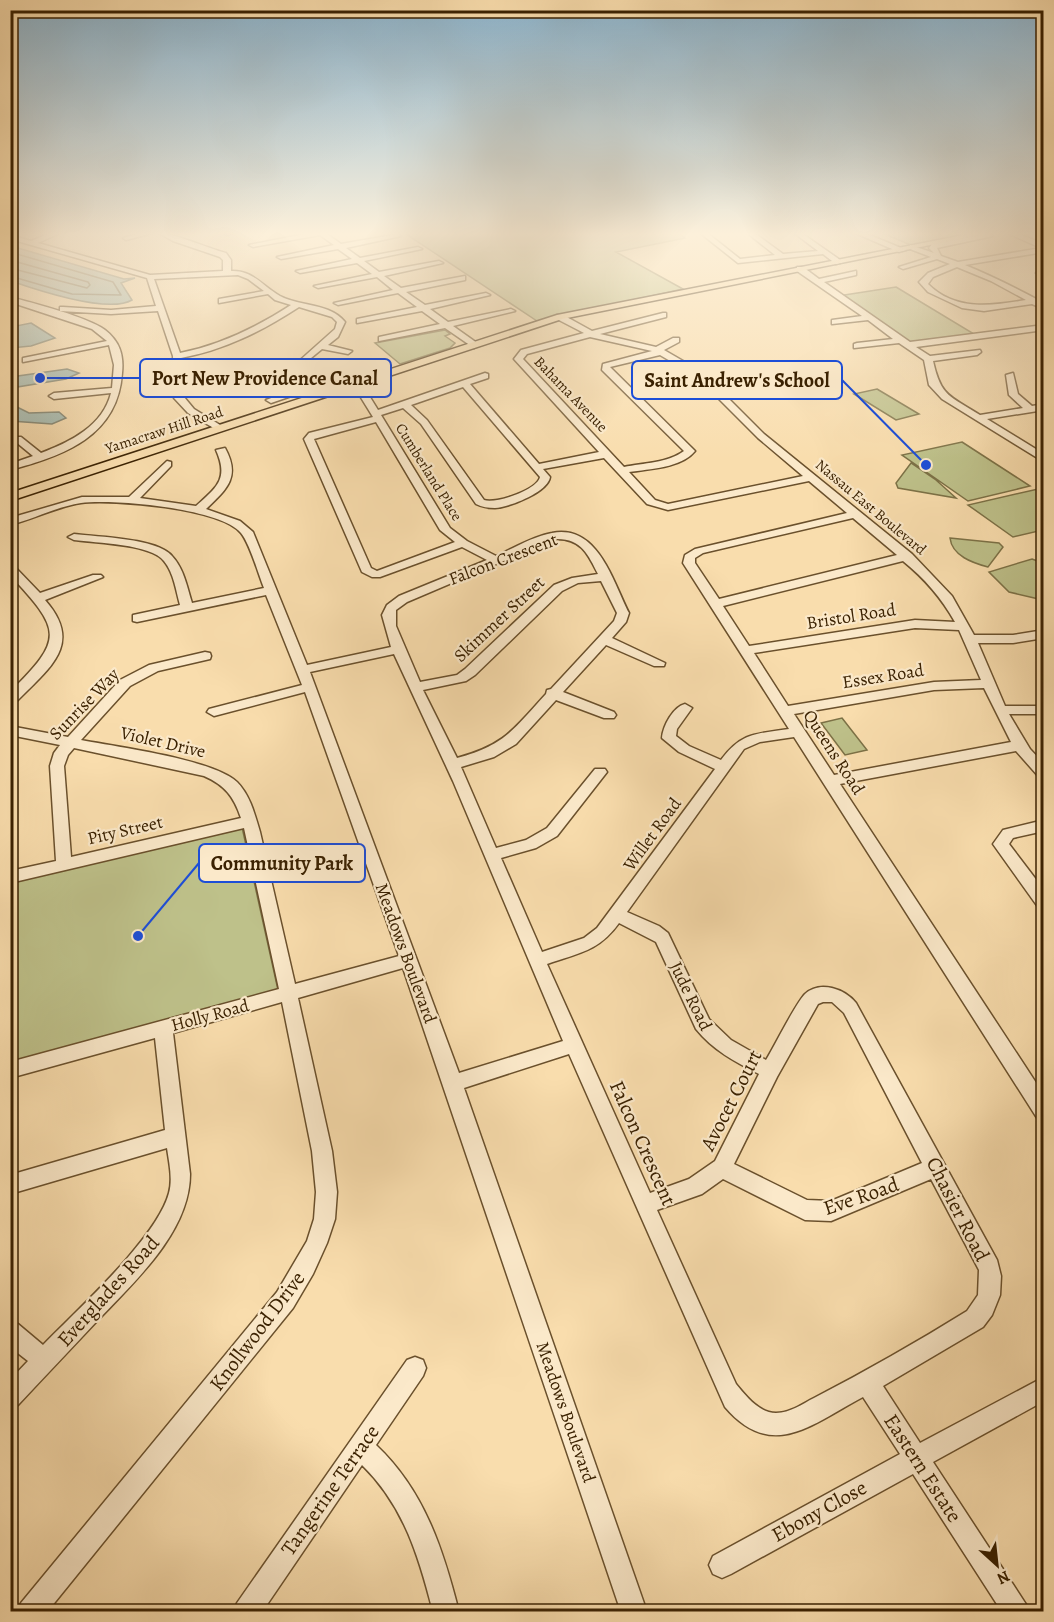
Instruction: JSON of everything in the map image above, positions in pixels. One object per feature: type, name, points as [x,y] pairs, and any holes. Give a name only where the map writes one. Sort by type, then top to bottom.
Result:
[{"type":"main road","name":"Yamacraw Hill Road","points":[[10,497],[214,429],[312,392],[357,383],[564,317],[610,308]]},
{"type":"street","points":[[10,467],[21,459],[40,457],[60,449],[103,419],[113,404],[118,354],[114,342],[95,327],[36,308]]},
{"type":"street","points":[[55,308],[79,311],[124,312],[161,308],[177,356],[179,398],[190,411],[193,420],[214,429]]},
{"type":"street","points":[[177,356],[197,352],[245,335],[265,326],[292,308]]},
{"type":"street","points":[[310,308],[322,310],[339,318],[341,325],[304,357],[300,365],[298,373],[312,392]]},
{"type":"street","points":[[360,321],[422,308]]},
{"type":"street","points":[[426,308],[477,344]]},
{"type":"street","points":[[853,308],[928,359],[938,391],[1044,459]]},
{"type":"street","points":[[962,308],[977,308]]},
{"type":"street","points":[[382,339],[511,312]]},
{"type":"street","name":"Bahama Avenue","points":[[663,315],[598,335],[524,352],[518,357],[651,502],[659,507],[812,477]]},
{"type":"street","name":"Nassau East Boulevard","points":[[564,317],[598,335],[660,351],[699,374],[761,436],[908,556],[945,592],[970,639],[1017,746],[1044,774]]},
{"type":"street","points":[[835,322],[867,318]]},
{"type":"street","points":[[857,346],[905,343],[1044,327]]},
{"type":"street","points":[[622,470],[683,458],[690,451],[606,370],[606,366],[613,363],[660,351],[676,340]]},
{"type":"street","points":[[26,360],[114,342]]},
{"type":"street","points":[[319,346],[348,351]]},
{"type":"street","points":[[928,359],[977,352]]},
{"type":"street","points":[[252,366],[300,365]]},
{"type":"street","points":[[1010,375],[1014,395],[1030,409]]},
{"type":"street","points":[[462,543],[376,575],[366,570],[309,439],[312,435],[377,417],[485,376]]},
{"type":"street","points":[[271,400],[312,392],[341,377]]},
{"type":"street","name":"Cumberland Place","points":[[357,383],[446,530],[462,543],[494,559]]},
{"type":"street","points":[[406,406],[424,422],[480,502],[487,506],[498,505],[539,487],[544,483],[545,477],[465,384]]},
{"type":"street","points":[[54,396],[115,390]]},
{"type":"street","points":[[978,418],[1044,407]]},
{"type":"street","points":[[10,440],[18,440],[40,457]]},
{"type":"street","points":[[199,510],[223,485],[229,474],[229,466],[222,450]]},
{"type":"street","points":[[537,467],[607,454]]},
{"type":"street","points":[[131,501],[166,464]]},
{"type":"street","name":"Meadows Boulevard","points":[[10,522],[77,501],[102,498],[199,510],[232,519],[245,529],[310,687],[409,960],[634,1611]]},
{"type":"street","name":"Queens Road","points":[[857,514],[693,553],[689,557],[689,563],[1044,1112]]},
{"type":"street","name":"Falcon Crescent","points":[[453,764],[500,749],[620,621],[622,613],[588,545],[569,535],[553,536],[494,559],[394,606],[387,617],[397,649],[453,764],[644,1205],[728,1392],[738,1406],[752,1417],[768,1424],[784,1424],[867,1383]]},
{"type":"street","points":[[74,537],[155,548],[164,552],[171,559],[187,607]]},
{"type":"street","points":[[715,604],[908,556]]},
{"type":"street","points":[[10,700],[42,668],[58,643],[57,624],[39,598],[11,569]]},
{"type":"street","points":[[39,598],[97,577]]},
{"type":"street","name":"Skimmer Street","points":[[417,687],[461,678],[566,583],[604,577]]},
{"type":"street","points":[[137,618],[270,590]]},
{"type":"street","name":"Bristol Road","points":[[746,651],[915,624],[963,626]]},
{"type":"street","points":[[970,639],[1013,639],[1044,634]]},
{"type":"street","points":[[604,639],[659,663]]},
{"type":"street","points":[[303,670],[397,649]]},
{"type":"street","name":"Sunrise Way","points":[[64,865],[57,762],[70,742],[100,707],[130,679],[154,668],[205,656]]},
{"type":"street","name":"Essex Road","points":[[784,711],[934,686],[989,684]]},
{"type":"street","points":[[214,712],[310,687]]},
{"type":"street","points":[[552,693],[609,716]]},
{"type":"street","points":[[685,708],[670,729],[669,738],[684,749],[724,766]]},
{"type":"street","points":[[1000,710],[1044,710]]},
{"type":"street","name":"Violet Drive","points":[[10,730],[178,763],[224,780],[237,793],[248,822],[289,993]]},
{"type":"street","name":"Willet Road","points":[[537,960],[590,943],[618,915],[739,746],[746,741],[797,732]]},
{"type":"street","points":[[829,781],[1017,746]]},
{"type":"street","points":[[492,855],[531,844],[552,832],[600,772]]},
{"type":"street","name":"Pity Street","points":[[10,877],[248,822]]},
{"type":"street","points":[[1044,825],[1008,834],[1001,844],[1044,903]]},
{"type":"street","name":"Jude Road","points":[[618,915],[653,931],[662,938],[702,1024],[711,1036],[723,1047],[770,1071]]},
{"type":"street","name":"Holly Road","points":[[10,1070],[409,960]]},
{"type":"street","name":"Knollwood Drive","points":[[30,1611],[278,1309],[312,1254],[324,1218],[326,1183],[289,993]]},
{"type":"street","name":"Avocet Court","points":[[644,1205],[695,1187],[722,1168],[770,1071],[812,999],[822,994],[836,996]]},
{"type":"street","name":"Chasier Road","points":[[836,996],[850,1008],[936,1167],[989,1268],[991,1288],[987,1306],[975,1319],[867,1383]]},
{"type":"street","name":"Everglades Road","points":[[10,1397],[136,1264],[171,1216],[180,1184],[163,1028]]},
{"type":"street","points":[[453,1083],[574,1045]]},
{"type":"street","points":[[10,1185],[176,1136]]},
{"type":"street","name":"Eve Road","points":[[722,1168],[793,1204],[818,1213],[831,1211],[936,1167]]},
{"type":"street","points":[[10,1332],[45,1361]]},
{"type":"street","name":"Tangerine Terrace","points":[[246,1611],[415,1368]]},
{"type":"street","name":"Eastern Estate","points":[[867,1383],[1018,1611]]},
{"type":"street","name":"Ebony Close","points":[[722,1565],[1044,1388]]},
{"type":"street","points":[[360,1447],[391,1476],[414,1512],[432,1557],[446,1611]]},
{"type":"green space","points":[[517,308],[598,308],[537,321]]},
{"type":"green space","points":[[856,308],[930,308],[974,334],[908,342]]},
{"type":"green space","points":[[445,330],[450,334],[445,336],[455,343],[450,348],[400,364],[375,343]]},
{"type":"green space","points":[[877,389],[919,414],[896,420],[854,394]]},
{"type":"green space","points":[[962,442],[1030,486],[968,501],[902,455]]},
{"type":"green space","points":[[911,463],[936,480],[956,498],[898,488],[896,483]]},
{"type":"green space","points":[[1038,489],[1043,492],[1043,530],[1013,537],[968,505]]},
{"type":"green space","points":[[950,538],[999,543],[1003,547],[988,567],[970,561],[959,554]]},
{"type":"green space","points":[[1032,559],[1043,563],[1043,600],[1009,592],[989,572]]},
{"type":"green space","points":[[842,718],[867,750],[845,755],[821,723]]},
{"type":"green space","points":[[242,827],[278,990],[11,1063],[11,881]]},
{"type":"water","points":[[31,323],[55,338],[31,346],[11,348],[11,327]]},
{"type":"water","points":[[67,369],[79,373],[66,379],[11,388],[11,377]]},
{"type":"water","points":[[17,407],[29,413],[59,412],[66,418],[52,424],[11,421],[11,409],[16,410],[14,408]]},
{"type":"place","name":"Port New Providence Canal","points":[[40,378]]},
{"type":"place","name":"Saint Andrew's School","points":[[926,465]]},
{"type":"place","name":"Community Park","points":[[138,936]]}]
